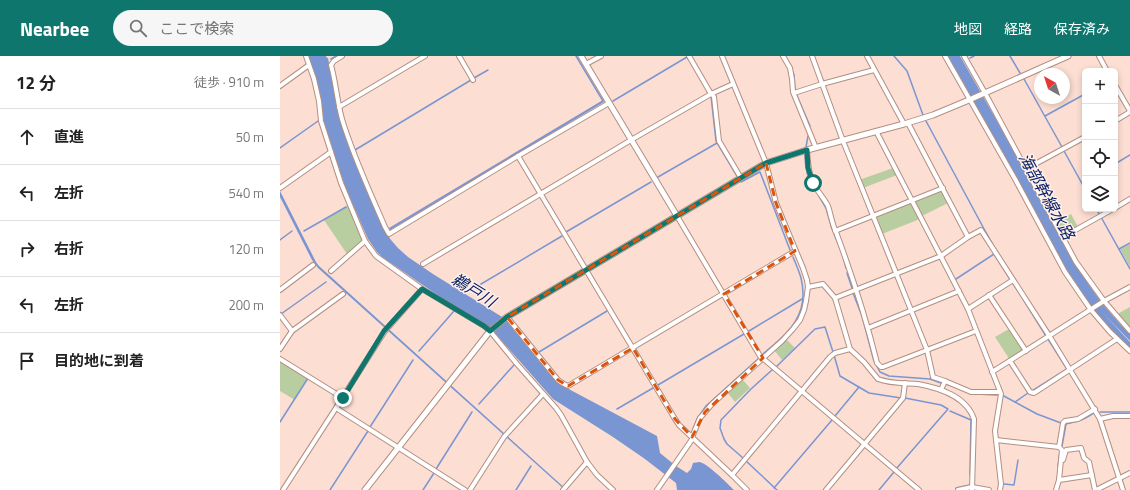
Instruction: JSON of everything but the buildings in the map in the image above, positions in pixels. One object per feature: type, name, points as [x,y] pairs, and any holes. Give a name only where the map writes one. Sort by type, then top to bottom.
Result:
[{"type":"street","points":[[306,56],[314,79],[319,101],[321,121],[341,183],[365,241],[376,256],[422,289],[490,330],[561,415],[587,462],[597,475],[613,490]]},
{"type":"street","points":[[342,56],[331,65],[339,107],[351,146],[389,234],[609,103]]},
{"type":"street","points":[[339,107],[425,56]]},
{"type":"street","points":[[459,56],[473,80]]},
{"type":"street","points":[[581,56],[760,356],[919,490]]},
{"type":"street","points":[[586,64],[601,56]]},
{"type":"street","points":[[689,56],[714,97],[719,140],[741,178]]},
{"type":"street","points":[[657,490],[693,438],[700,418],[712,404],[786,337],[800,320],[806,301],[808,287],[807,280],[776,203],[766,163],[722,56]]},
{"type":"street","points":[[782,56],[790,68],[794,93],[816,148]]},
{"type":"street","points":[[812,56],[843,140],[927,350],[933,377],[971,392],[1000,392]]},
{"type":"street","points":[[867,56],[906,123],[968,237]]},
{"type":"street","points":[[945,56],[1015,179],[1065,272],[1091,310],[1130,351]]},
{"type":"street","points":[[964,56],[1076,262],[1103,302],[1130,331]]},
{"type":"street","points":[[365,490],[490,330],[507,317],[766,163],[933,115],[1068,56]]},
{"type":"street","points":[[1099,56],[1105,68]]},
{"type":"street","points":[[280,86],[309,65]]},
{"type":"street","points":[[794,93],[874,70]]},
{"type":"street","points":[[423,264],[631,140],[712,94],[733,84]]},
{"type":"street","points":[[1118,90],[1130,112],[1118,119]]},
{"type":"street","points":[[876,131],[968,309],[1001,394],[995,431],[1001,484],[1000,490]]},
{"type":"street","points":[[1026,169],[1082,139]]},
{"type":"street","points":[[807,150],[810,176],[827,206],[856,289],[877,363],[883,367],[976,331]]},
{"type":"street","points":[[280,188],[331,152]]},
{"type":"street","points":[[518,156],[679,425],[746,490]]},
{"type":"street","points":[[835,231],[942,188]]},
{"type":"street","points":[[1118,206],[1130,200]]},
{"type":"street","points":[[1063,237],[1107,212]]},
{"type":"street","points":[[835,298],[941,256],[968,237],[981,230],[1095,409],[1100,419],[1120,478],[1122,490]]},
{"type":"street","points":[[331,271],[365,241]]},
{"type":"street","points":[[507,317],[558,380],[568,386],[796,252]]},
{"type":"street","points":[[280,290],[313,265]]},
{"type":"street","points":[[968,309],[1013,280]]},
{"type":"street","points":[[808,287],[823,284],[835,298],[850,349],[864,362],[878,380],[919,384],[941,390],[960,399],[966,405],[974,419],[972,489]]},
{"type":"street","points":[[992,372],[1050,337],[1103,302],[1130,287]]},
{"type":"street","points":[[283,490],[386,329],[422,289]]},
{"type":"street","points":[[868,328],[959,291]]},
{"type":"street","points":[[280,349],[292,331],[343,294]]},
{"type":"street","points":[[989,295],[1026,352]]},
{"type":"street","points":[[280,314],[292,331]]},
{"type":"street","points":[[1010,361],[1030,392],[1034,393],[1117,339]]},
{"type":"street","points":[[732,475],[833,354],[850,349]]},
{"type":"street","points":[[280,358],[343,398]]},
{"type":"street","points":[[941,390],[945,382]]},
{"type":"street","points":[[826,490],[903,398],[905,383]]},
{"type":"street","points":[[470,490],[507,433],[543,394]]},
{"type":"street","points":[[336,408],[464,490]]},
{"type":"street","points":[[1059,479],[1062,450],[1059,447],[1064,422],[1078,419],[1095,409]]},
{"type":"street","points":[[1100,419],[1113,416],[1130,416]]},
{"type":"street","points":[[996,440],[1059,447]]},
{"type":"street","points":[[1056,490],[1066,450],[1081,448],[1084,458],[1089,462],[1096,490],[1130,473]]},
{"type":"street","points":[[564,488],[587,462]]},
{"type":"street","points":[[1059,479],[1092,475]]},
{"type":"street","points":[[958,490],[989,490]]},
{"type":"highlighted area","points":[[766,163],[776,203],[795,251],[724,294],[763,358],[705,412],[692,437],[675,419],[633,348],[568,386],[558,380],[507,317]]},
{"type":"green space","points":[[893,168],[897,175],[863,188],[859,180]]},
{"type":"green space","points":[[940,190],[948,203],[922,216],[915,202]]},
{"type":"green space","points":[[909,203],[912,204],[920,219],[882,234],[875,218],[876,216]]},
{"type":"green space","points":[[348,205],[362,240],[347,254],[324,220]]},
{"type":"green space","points":[[1071,214],[1078,227],[1064,235],[1057,222]]},
{"type":"green space","points":[[1130,244],[1130,267],[1120,249]]},
{"type":"green space","points":[[1130,307],[1130,327],[1118,315]]},
{"type":"green space","points":[[1009,329],[1023,349],[1022,352],[1010,360],[995,337]]},
{"type":"green space","points":[[786,339],[795,348],[782,360],[774,350]]},
{"type":"green space","points":[[280,361],[308,379],[295,400],[280,391]]},
{"type":"green space","points":[[742,379],[750,388],[735,402],[727,392]]},
{"type":"water","points":[[308,56],[326,56],[328,58],[340,118],[349,147],[384,230],[398,248],[408,257],[433,274],[507,320],[563,386],[657,436],[660,453],[687,473],[691,469],[693,463],[702,463],[717,474],[734,490],[677,490],[676,483],[645,459],[553,399],[494,332],[446,301],[377,252],[368,239],[346,189],[324,124],[320,93]]},
{"type":"water","points":[[948,56],[960,56],[1018,158],[1072,258],[1098,298],[1130,334],[1130,341],[1103,313],[1130,342],[1130,349],[1100,318],[1066,271],[1017,178]]},
{"type":"water","points":[[603,100],[604,102],[390,230],[389,228]]},
{"type":"water","points":[[280,191],[319,266],[567,490],[565,490],[318,268],[312,260],[280,197]]},
{"type":"waterway","points":[[331,59],[336,56]]},
{"type":"waterway","points":[[576,56],[603,101]]},
{"type":"waterway","points":[[894,56],[907,71],[923,115]]},
{"type":"waterway","points":[[970,58],[974,56]]},
{"type":"waterway","points":[[1010,56],[1020,73]]},
{"type":"waterway","points":[[613,101],[687,57],[688,59]]},
{"type":"waterway","points":[[474,78],[488,70]]},
{"type":"waterway","points":[[792,70],[794,75],[795,90]]},
{"type":"waterway","points":[[1024,79],[1062,147]]},
{"type":"waterway","points":[[355,150],[471,80]]},
{"type":"waterway","points":[[711,96],[716,141],[737,176]]},
{"type":"waterway","points":[[797,96],[810,126]]},
{"type":"waterway","points":[[1045,116],[1082,96]]},
{"type":"waterway","points":[[280,148],[318,121]]},
{"type":"waterway","points":[[926,121],[997,252]]},
{"type":"waterway","points":[[806,147],[808,136]]},
{"type":"waterway","points":[[658,177],[717,143]]},
{"type":"waterway","points":[[1064,151],[1082,184]]},
{"type":"waterway","points":[[805,155],[805,164],[809,180],[813,188]]},
{"type":"waterway","points":[[1118,162],[1130,155]]},
{"type":"waterway","points":[[741,182],[760,172],[790,250]]},
{"type":"waterway","points":[[566,232],[651,182]]},
{"type":"waterway","points":[[819,196],[826,208],[832,229]]},
{"type":"waterway","points":[[304,231],[346,207]]},
{"type":"waterway","points":[[1101,217],[1130,269]]},
{"type":"waterway","points":[[280,240],[292,231]]},
{"type":"waterway","points":[[834,234],[842,253]]},
{"type":"waterway","name":"鵜戸川","points":[[471,290],[562,236]]},
{"type":"waterway","points":[[1119,249],[1130,243]]},
{"type":"waterway","points":[[956,279],[994,254],[1010,279]]},
{"type":"waterway","points":[[843,256],[846,268]]},
{"type":"waterway","points":[[763,354],[789,330],[800,313],[803,302],[803,291],[801,278],[793,257]]},
{"type":"waterway","points":[[847,273],[852,288]]},
{"type":"waterway","points":[[281,314],[326,282]]},
{"type":"waterway","points":[[1013,283],[1046,336]]},
{"type":"waterway","points":[[853,293],[862,316],[874,361],[880,372],[889,376],[930,379],[941,383]]},
{"type":"waterway","points":[[749,331],[802,299]]},
{"type":"waterway","points":[[419,351],[454,311]]},
{"type":"waterway","points":[[539,352],[607,311]]},
{"type":"waterway","points":[[776,367],[815,329],[825,327],[833,352]]},
{"type":"waterway","points":[[658,385],[744,334]]},
{"type":"waterway","points":[[1032,391],[1067,369],[1048,339]]},
{"type":"waterway","points":[[834,355],[840,376],[869,393],[901,398]]},
{"type":"waterway","points":[[692,432],[697,419],[706,406],[758,359]]},
{"type":"waterway","points":[[370,427],[413,360]]},
{"type":"waterway","points":[[479,404],[514,365]]},
{"type":"waterway","points":[[743,458],[727,444],[724,439],[720,428],[721,420],[772,370]]},
{"type":"waterway","points":[[280,422],[308,378]]},
{"type":"waterway","points":[[946,384],[955,387]]},
{"type":"waterway","points":[[835,416],[859,387]]},
{"type":"waterway","points":[[617,409],[653,388]]},
{"type":"waterway","points":[[1015,402],[1028,393]]},
{"type":"waterway","points":[[976,394],[997,395]]},
{"type":"waterway","points":[[1002,395],[1037,414],[1061,423]]},
{"type":"waterway","points":[[896,469],[948,409],[941,405],[905,398]]},
{"type":"waterway","points":[[950,411],[971,420],[970,475]]},
{"type":"waterway","points":[[436,469],[472,412]]},
{"type":"waterway","points":[[1100,412],[1130,412]]},
{"type":"waterway","points":[[1062,446],[1066,424],[1086,418],[1094,413]]},
{"type":"waterway","points":[[774,488],[832,420]]},
{"type":"waterway","points":[[330,490],[368,431]]},
{"type":"waterway","points":[[1058,466],[1060,451]]},
{"type":"waterway","points":[[1004,484],[1014,485],[1018,460]]},
{"type":"waterway","points":[[746,461],[777,490]]},
{"type":"waterway","points":[[516,490],[531,466]]},
{"type":"waterway","points":[[879,490],[894,472]]},
{"type":"waterway","points":[[423,490],[434,473]]},
{"type":"waterway","points":[[956,489],[970,485]]},
{"type":"route","points":[[343,398],[384,331],[422,289],[490,331],[507,317],[766,163],[807,150],[808,168],[813,183]]},
{"type":"water label","name":"海部幹線水路","points":[[1047,196]]}]
